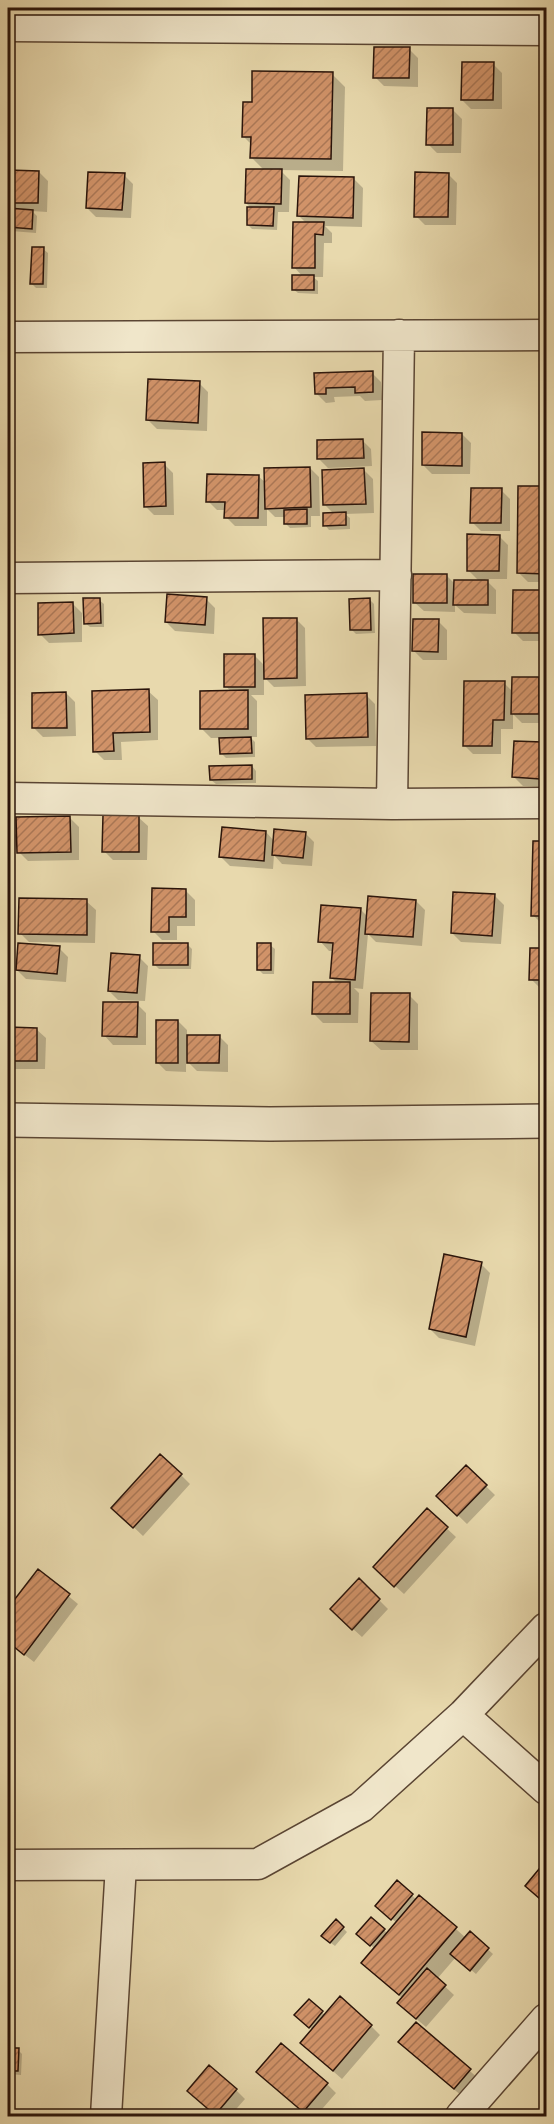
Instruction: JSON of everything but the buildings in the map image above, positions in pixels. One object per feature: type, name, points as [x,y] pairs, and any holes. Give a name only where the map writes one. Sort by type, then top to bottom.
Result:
[{"type":"street","points":[[8,26],[390,18],[546,30]]},
{"type":"street","points":[[392,804],[399,335]]},
{"type":"street","points":[[8,337],[546,335]]},
{"type":"street","points":[[8,578],[396,575]]},
{"type":"street","points":[[8,798],[392,804],[546,803]]},
{"type":"street","points":[[8,1120],[270,1124],[546,1121]]},
{"type":"street","points":[[8,1864],[258,1864],[360,1807],[463,1715],[546,1628]]},
{"type":"street","points":[[463,1715],[546,1789]]},
{"type":"street","points":[[106,2116],[121,1865]]},
{"type":"street","points":[[461,2116],[546,2019]]}]
